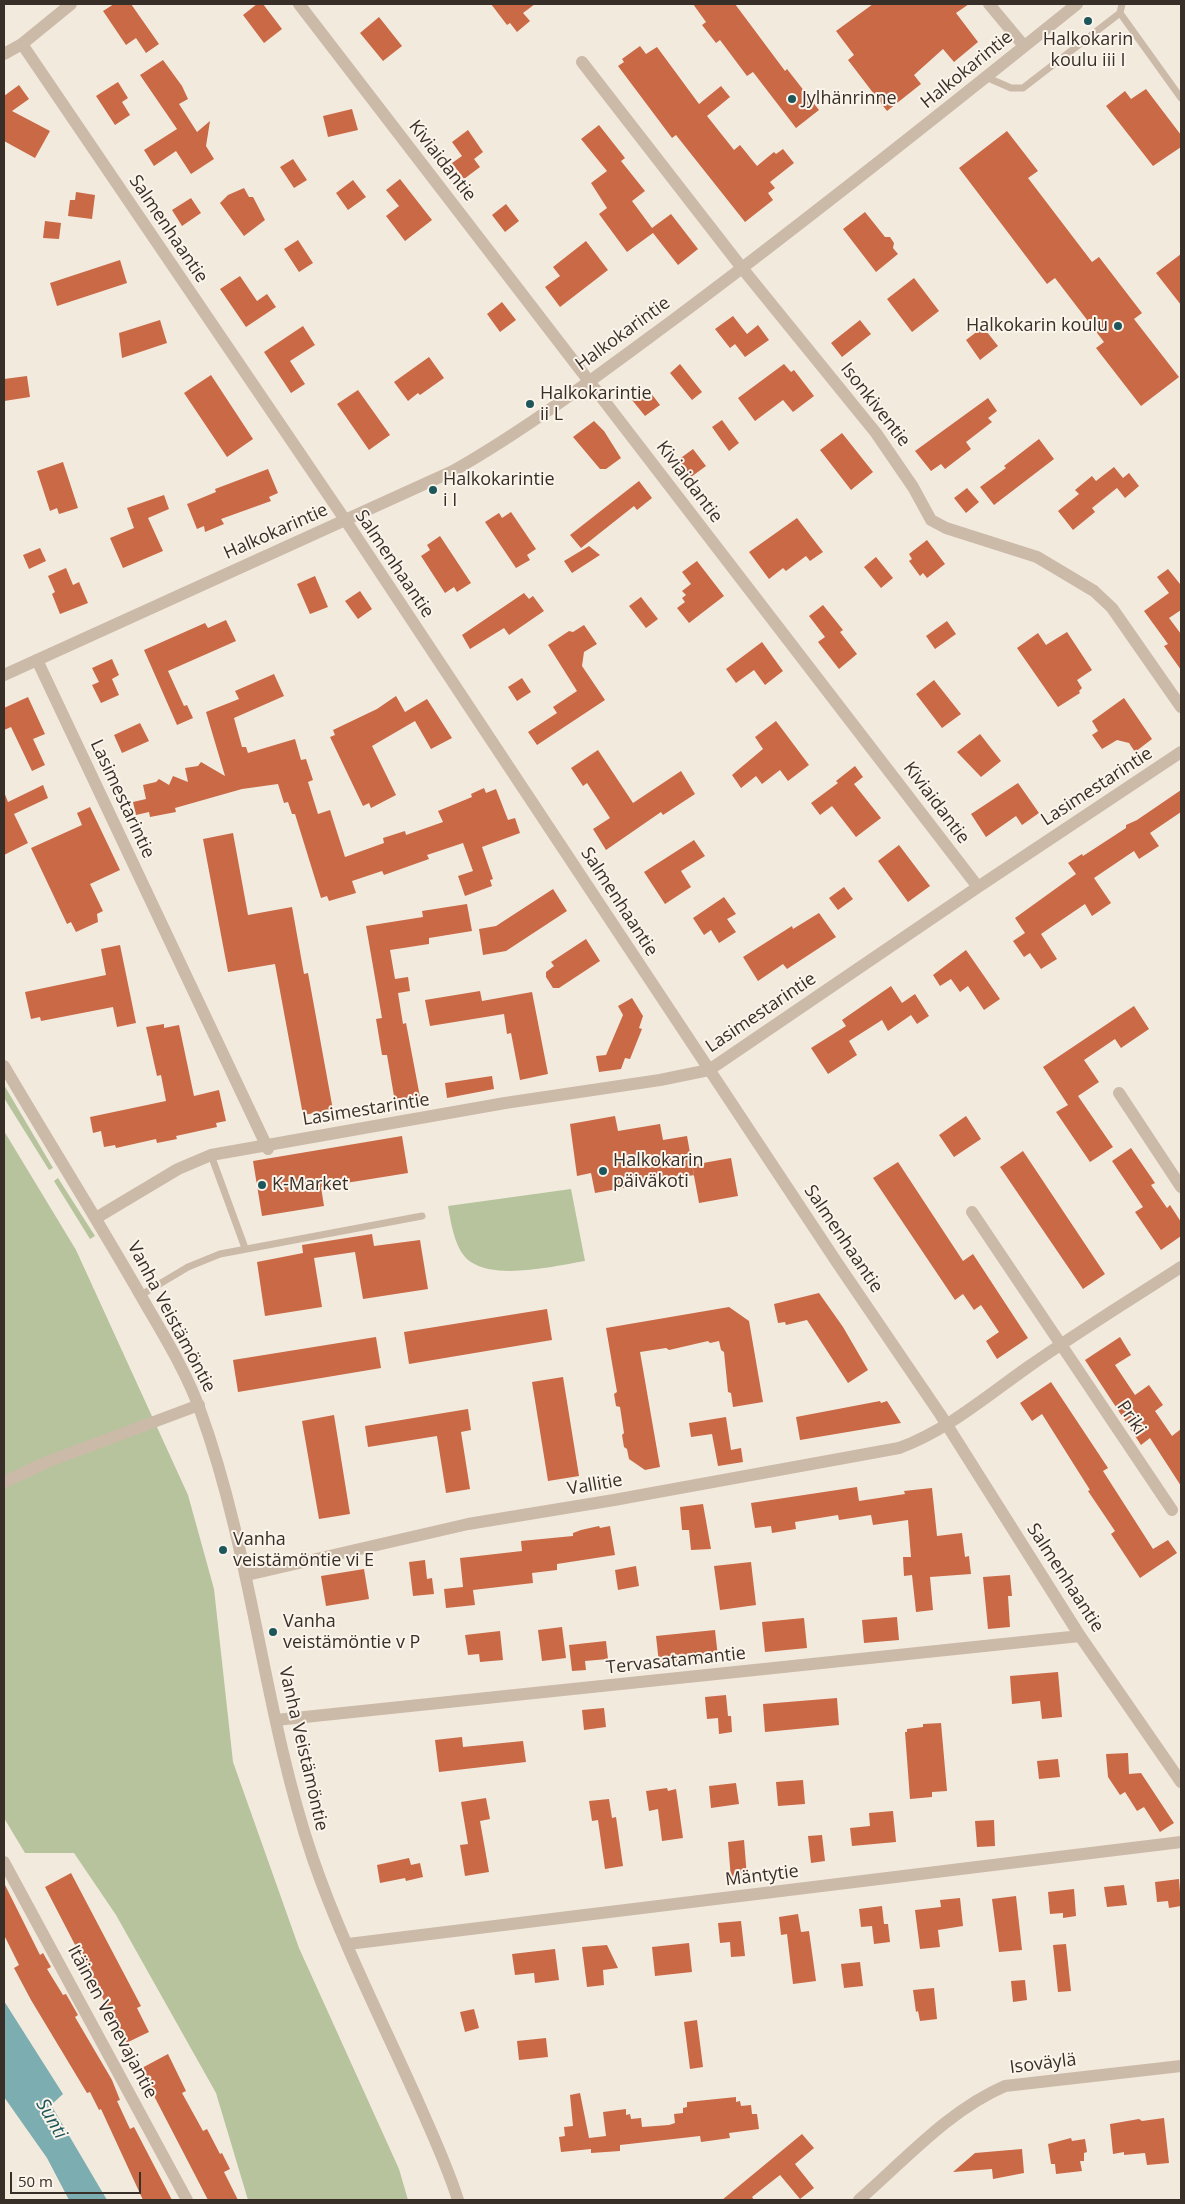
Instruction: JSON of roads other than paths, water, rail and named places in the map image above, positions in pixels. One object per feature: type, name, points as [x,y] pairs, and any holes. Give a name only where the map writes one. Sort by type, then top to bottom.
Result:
[{"type":"street","points":[[4,54],[22,44],[71,4]]},
{"type":"street","name":"Kiviaidantie","points":[[299,4],[978,887]]},
{"type":"street","points":[[989,4],[1024,46]]},
{"type":"street","name":"Halkokarintie","points":[[4,675],[453,471],[494,448],[590,381],[742,268],[988,78],[1024,46],[1077,4]]},
{"type":"street","name":"Salmenhaantie","points":[[22,44],[344,521],[946,1424],[1080,1636],[1181,1782]]},
{"type":"street","name":"Isonkiventie","points":[[582,62],[742,268],[876,434],[913,487],[931,520],[946,528],[1037,557],[1094,591],[1112,608],[1181,707]]},
{"type":"street","name":"Lasimestarintie","points":[[37,660],[268,1148]]},
{"type":"street","name":"Lasimestarintie","points":[[96,1218],[178,1169],[211,1155],[268,1148],[505,1103],[660,1080],[709,1070],[1181,752]]},
{"type":"street","name":"Vanha Veistämöntie","points":[[4,1066],[141,1295],[198,1405],[225,1486],[247,1575],[276,1720],[299,1817],[318,1875],[436,2143],[458,2200]]},
{"type":"street","points":[[1118,1093],[1181,1187]]},
{"type":"street","name":"Priki","points":[[972,1212],[1172,1510]]},
{"type":"street","points":[[946,1424],[1061,1344],[1181,1267]]},
{"type":"street","points":[[4,1482],[48,1462],[198,1405]]},
{"type":"street","name":"Vallitie","points":[[247,1575],[468,1524],[614,1500],[899,1448],[917,1441],[946,1424]]},
{"type":"street","name":"Tervasatamantie","points":[[276,1720],[1080,1636]]},
{"type":"street","name":"Mäntytie","points":[[348,1944],[1181,1842]]},
{"type":"street","name":"Itäinen Venevajantie","points":[[4,1862],[186,2200]]},
{"type":"street","name":"Isoväylä","points":[[860,2200],[980,2096],[1005,2086],[1181,2066]]},
{"type":"lane","points":[[988,78],[1011,88],[1023,88],[1120,14],[1122,4]]},
{"type":"lane","points":[[1120,14],[1181,98]]},
{"type":"lane","points":[[211,1155],[244,1248]]},
{"type":"lane","points":[[141,1295],[188,1267],[220,1254],[422,1216]]},
{"type":"water","name":"Sunti","points":[[4,2001],[63,2094],[51,2105],[107,2200],[69,2200],[47,2158],[4,2097]]},
{"type":"place","name":"Halkokarin koulu iii I","points":[[1088,21]]},
{"type":"place","name":"Jylhänrinne","points":[[792,99]]},
{"type":"place","name":"Halkokarin koulu","points":[[1118,326]]},
{"type":"place","name":"Halkokarintie ii L","points":[[530,404]]},
{"type":"place","name":"Halkokarintie i I","points":[[433,490]]},
{"type":"place","name":"Halkokarin päiväkoti","points":[[603,1171]]},
{"type":"place","name":"K-Market","points":[[262,1185]]},
{"type":"place","name":"Vanha veistämöntie vi E","points":[[223,1550]]},
{"type":"place","name":"Vanha veistämöntie v P","points":[[273,1632]]}]
